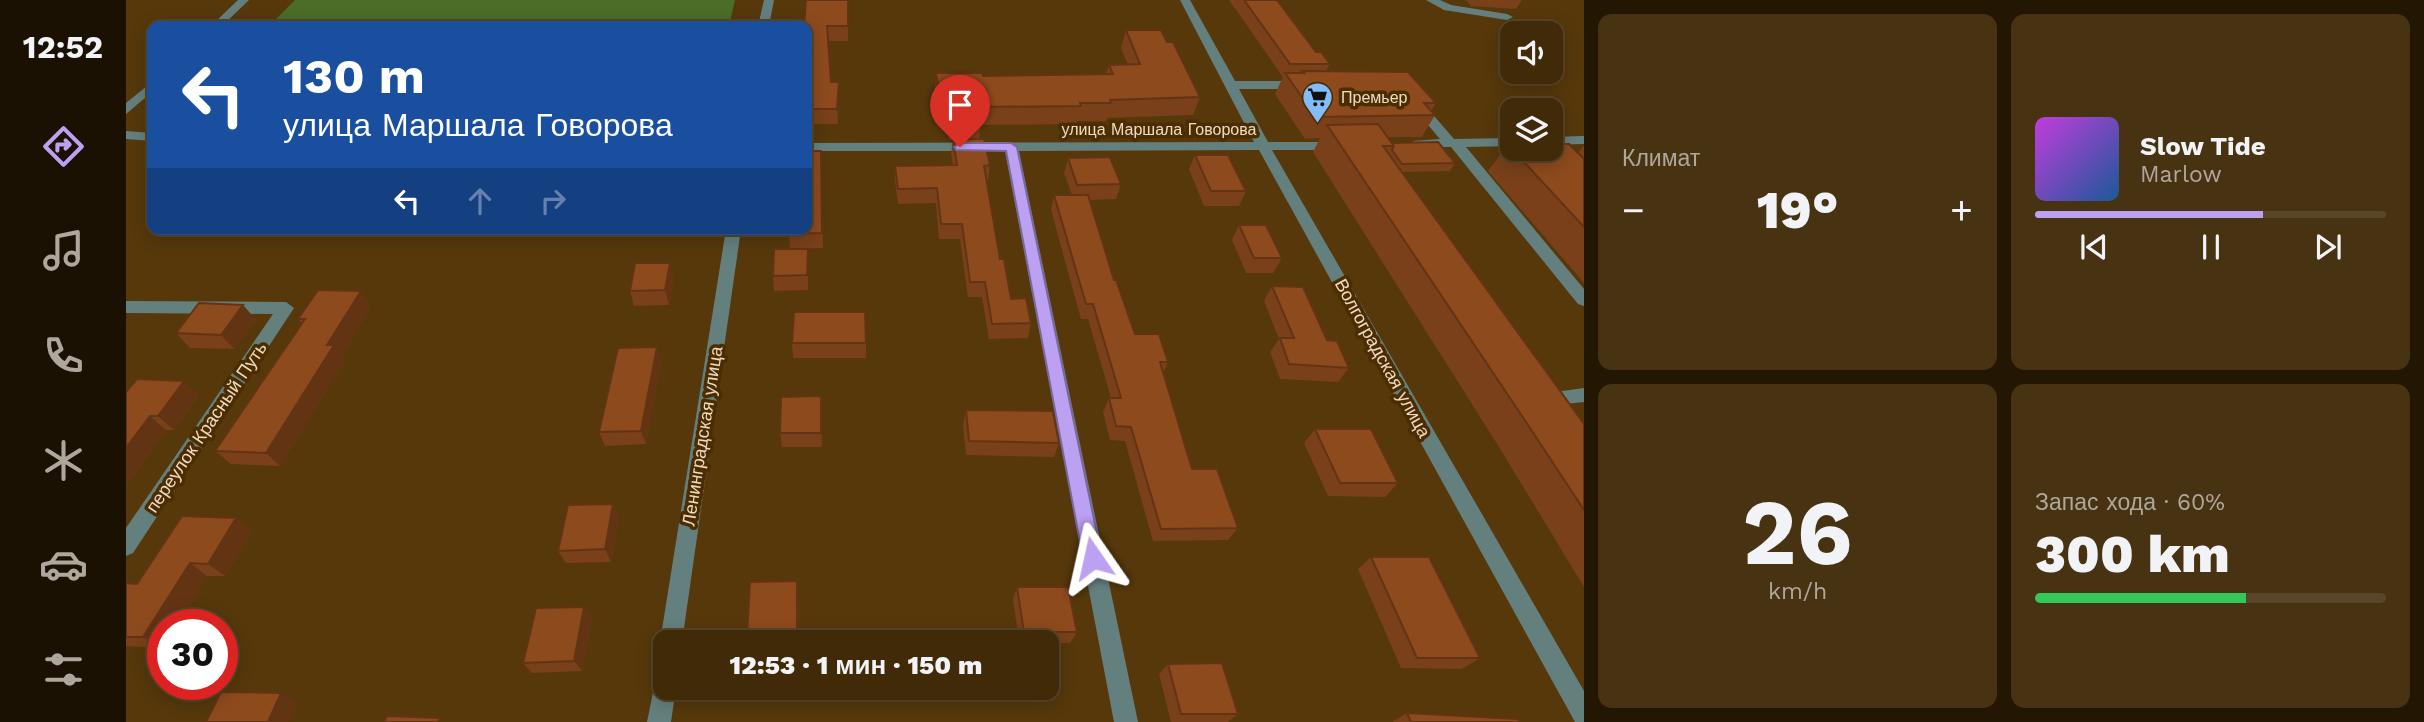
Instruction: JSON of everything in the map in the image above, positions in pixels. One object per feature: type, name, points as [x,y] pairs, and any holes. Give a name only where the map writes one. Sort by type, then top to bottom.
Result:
[{"type":"street","points":[[221,21],[244,0]]},
{"type":"street","points":[[765,21],[769,0]]},
{"type":"street","name":"Волгоградская улица","points":[[1185,0],[1263,146],[1584,715]]},
{"type":"street","points":[[1432,0],[1448,8],[1507,17]]},
{"type":"street","points":[[1230,85],[1320,85]]},
{"type":"street","points":[[126,110],[147,91]]},
{"type":"street","points":[[1408,95],[1452,143],[1584,300]]},
{"type":"street","points":[[126,135],[147,137]]},
{"type":"street","points":[[1563,141],[1584,141]]},
{"type":"street","points":[[1409,144],[1500,142]]},
{"type":"street","name":"улица Маршала Говорова","points":[[812,147],[1355,146]]},
{"type":"street","points":[[1011,147],[1126,722]]},
{"type":"street","name":"Ленинградская улица","points":[[673,630],[733,235]]},
{"type":"street","name":"переулок Красный Путь","points":[[126,307],[286,308],[126,546]]},
{"type":"street","points":[[1547,399],[1584,395]]},
{"type":"street","points":[[659,722],[662,700]]},
{"type":"green space","points":[[295,0],[735,0],[730,21],[274,21]]},
{"type":"building","points":[[806,0],[848,0],[848,26],[827,26],[831,82],[839,82],[837,109],[812,109],[812,21],[804,21]]},
{"type":"building","points":[[1244,0],[1277,0],[1316,52],[1321,52],[1330,64],[1290,64]]},
{"type":"building","points":[[1126,30],[1161,30],[1167,42],[1173,42],[1200,97],[1110,100],[1111,103],[1080,103],[1081,106],[978,107],[981,122],[951,122],[949,108],[942,108],[936,73],[982,73],[983,76],[1113,74],[1109,65],[1140,64]]},
{"type":"building","points":[[1302,71],[1408,72],[1436,103],[1424,103],[1435,115],[1316,117],[1285,73],[1304,73]]},
{"type":"building","points":[[1378,124],[1394,146],[1383,146],[1584,424],[1584,510],[1327,125]]},
{"type":"building","points":[[953,139],[984,139],[990,165],[984,166],[1000,259],[1004,259],[1011,299],[1026,298],[1031,323],[992,324],[985,282],[970,282],[962,224],[941,224],[937,188],[898,189],[895,166],[957,165]]},
{"type":"building","points":[[1438,142],[1455,163],[1402,164],[1392,150],[1392,143]]},
{"type":"building","points":[[1563,144],[1569,144],[1584,159],[1584,227],[1523,161],[1563,161]]},
{"type":"building","points":[[812,151],[821,151],[822,233],[812,233]]},
{"type":"building","points":[[1195,155],[1228,155],[1246,191],[1211,191]]},
{"type":"building","points":[[1110,157],[1121,184],[1077,185],[1068,158]]},
{"type":"building","points":[[1054,195],[1088,195],[1114,280],[1135,334],[1159,334],[1168,362],[1160,362],[1192,469],[1217,469],[1238,528],[1161,529],[1131,427],[1116,426],[1109,398],[1121,398],[1093,304],[1086,304]]},
{"type":"building","points":[[1239,225],[1266,225],[1282,258],[1254,258]]},
{"type":"building","points":[[774,249],[808,249],[807,275],[773,276]]},
{"type":"building","points":[[635,263],[670,263],[665,290],[630,291]]},
{"type":"building","points":[[1272,286],[1303,287],[1327,340],[1337,341],[1349,368],[1289,364],[1280,338],[1294,338]]},
{"type":"building","points":[[318,290],[361,291],[327,345],[334,345],[266,453],[215,451],[305,319],[298,319]]},
{"type":"building","points":[[199,303],[243,305],[221,335],[176,333]]},
{"type":"building","points":[[794,312],[865,312],[866,343],[792,343]]},
{"type":"building","points":[[657,347],[641,431],[599,432],[618,348]]},
{"type":"building","points":[[137,379],[184,381],[158,416],[150,416],[126,448],[126,392]]},
{"type":"building","points":[[821,396],[821,433],[780,433],[781,397]]},
{"type":"building","points":[[966,410],[1053,411],[1059,443],[969,441]]},
{"type":"building","points":[[1315,429],[1371,429],[1398,483],[1340,483]]},
{"type":"building","points":[[613,504],[605,549],[558,551],[568,505]]},
{"type":"building","points":[[182,516],[236,518],[208,564],[190,563],[161,609],[147,609],[147,631],[143,637],[126,637],[126,583],[137,584]]},
{"type":"building","points":[[1371,557],[1429,557],[1480,658],[1417,658]]},
{"type":"building","points":[[797,581],[797,630],[747,630],[750,582]]},
{"type":"building","points":[[1017,587],[1068,587],[1077,632],[1024,630]]},
{"type":"building","points":[[584,607],[574,661],[523,663],[536,608]]},
{"type":"building","points":[[1222,663],[1238,714],[1181,714],[1168,664]]},
{"type":"building","points":[[238,692],[281,693],[268,722],[206,722],[217,700],[238,700]]},
{"type":"building","points":[[1407,713],[1518,719],[1520,722],[1411,722]]},
{"type":"building","points":[[387,716],[440,718],[438,722],[384,722]]},
{"type":"place","name":"Премьер","points":[[1318,124]]},
{"type":"route","points":[[960,147],[1011,147],[1093,558]]}]
